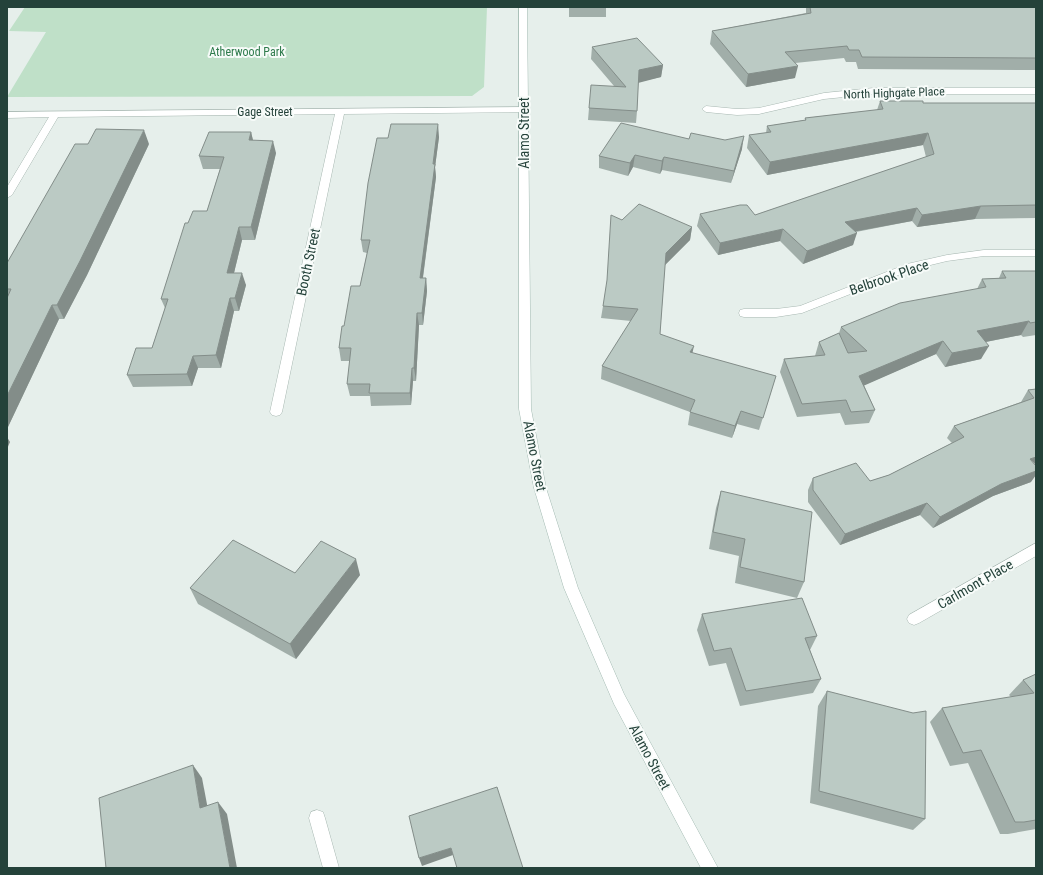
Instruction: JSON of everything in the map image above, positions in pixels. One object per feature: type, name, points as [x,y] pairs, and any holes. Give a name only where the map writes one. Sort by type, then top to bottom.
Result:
[{"type":"street","name":"Alamo Street","points":[[523,7],[525,409],[540,488],[571,588],[619,700],[710,868]]},
{"type":"street","name":"North Highgate Place","points":[[706,109],[737,112],[759,111],[824,96],[874,91],[1036,91]]},
{"type":"street","name":"Gage Street","points":[[7,115],[524,110]]},
{"type":"street","name":"Booth Street","points":[[276,412],[340,112]]},
{"type":"street","points":[[7,195],[55,114]]},
{"type":"street","name":"Belbrook Place","points":[[744,313],[776,313],[802,309],[911,266],[947,258],[984,253],[1036,253]]},
{"type":"street","name":"Carlmont Place","points":[[914,618],[1036,549]]},
{"type":"street","points":[[317,818],[331,868]]},
{"type":"green space","name":"Atherwood Park","points":[[25,7],[487,7],[484,87],[472,96],[7,97],[46,32],[9,31]]},
{"type":"building","points":[[810,7],[1036,7],[1036,58],[862,57],[859,50],[849,50],[847,46],[785,52],[798,66],[748,74],[712,31],[811,13]]},
{"type":"building","points":[[637,38],[663,65],[639,70],[637,111],[589,108],[591,85],[626,87],[592,47]]},
{"type":"building","points":[[880,101],[923,101],[923,103],[1036,103],[1036,205],[981,206],[922,215],[917,208],[845,222],[857,233],[807,251],[783,229],[720,243],[700,214],[740,205],[747,205],[755,215],[934,154],[928,133],[770,162],[749,135],[771,132],[767,126],[806,120],[805,118],[883,109]]},
{"type":"building","points":[[621,123],[689,139],[691,133],[725,140],[744,136],[734,171],[664,157],[662,161],[635,155],[630,163],[599,156]]},
{"type":"building","points":[[391,124],[438,124],[433,164],[435,164],[420,278],[426,278],[422,313],[417,313],[414,368],[412,368],[410,393],[369,393],[370,384],[347,384],[351,348],[339,348],[342,326],[344,326],[351,286],[360,286],[370,240],[361,240],[368,183],[377,138],[388,138]]},
{"type":"building","points":[[96,129],[144,130],[80,261],[57,305],[52,305],[7,396],[7,298],[11,289],[7,289],[7,263],[75,144],[88,144]]},
{"type":"building","points":[[209,132],[251,132],[249,140],[273,141],[251,227],[239,227],[227,273],[242,273],[235,298],[230,298],[216,355],[193,356],[187,374],[127,375],[136,348],[152,348],[168,299],[161,299],[185,223],[188,223],[193,211],[207,211],[224,157],[199,156]]},
{"type":"building","points":[[639,204],[692,227],[666,253],[660,334],[694,346],[690,352],[776,376],[763,418],[741,411],[735,426],[690,412],[695,400],[602,366],[638,309],[603,306],[607,280],[611,215],[622,220]]},
{"type":"building","points":[[1002,271],[1036,271],[1036,322],[1030,323],[1029,321],[977,331],[989,346],[952,353],[943,341],[859,376],[875,410],[851,412],[846,400],[802,404],[784,359],[825,355],[819,342],[839,333],[848,353],[867,351],[841,327],[900,303],[986,287],[982,279],[1006,278]]},
{"type":"building","points":[[1036,389],[1036,457],[1030,459],[1036,466],[1036,471],[1001,484],[940,517],[927,503],[845,534],[813,490],[813,478],[856,463],[870,481],[889,475],[964,437],[954,426],[1034,398],[1028,390]]},
{"type":"building","points":[[721,491],[812,512],[804,582],[740,567],[745,539],[713,532]]},
{"type":"building","points":[[233,540],[295,573],[321,541],[356,559],[290,644],[190,588]]},
{"type":"building","points":[[802,598],[817,636],[805,638],[821,679],[746,691],[731,648],[714,651],[702,614]]},
{"type":"building","points":[[1036,674],[1036,820],[1015,822],[981,750],[963,753],[942,708],[1034,693],[1023,680]]},
{"type":"building","points":[[827,691],[913,713],[926,711],[925,819],[819,791]]},
{"type":"building","points":[[193,765],[200,808],[218,802],[230,868],[106,868],[99,798]]},
{"type":"building","points":[[497,787],[523,868],[457,868],[451,848],[419,858],[409,816]]}]
